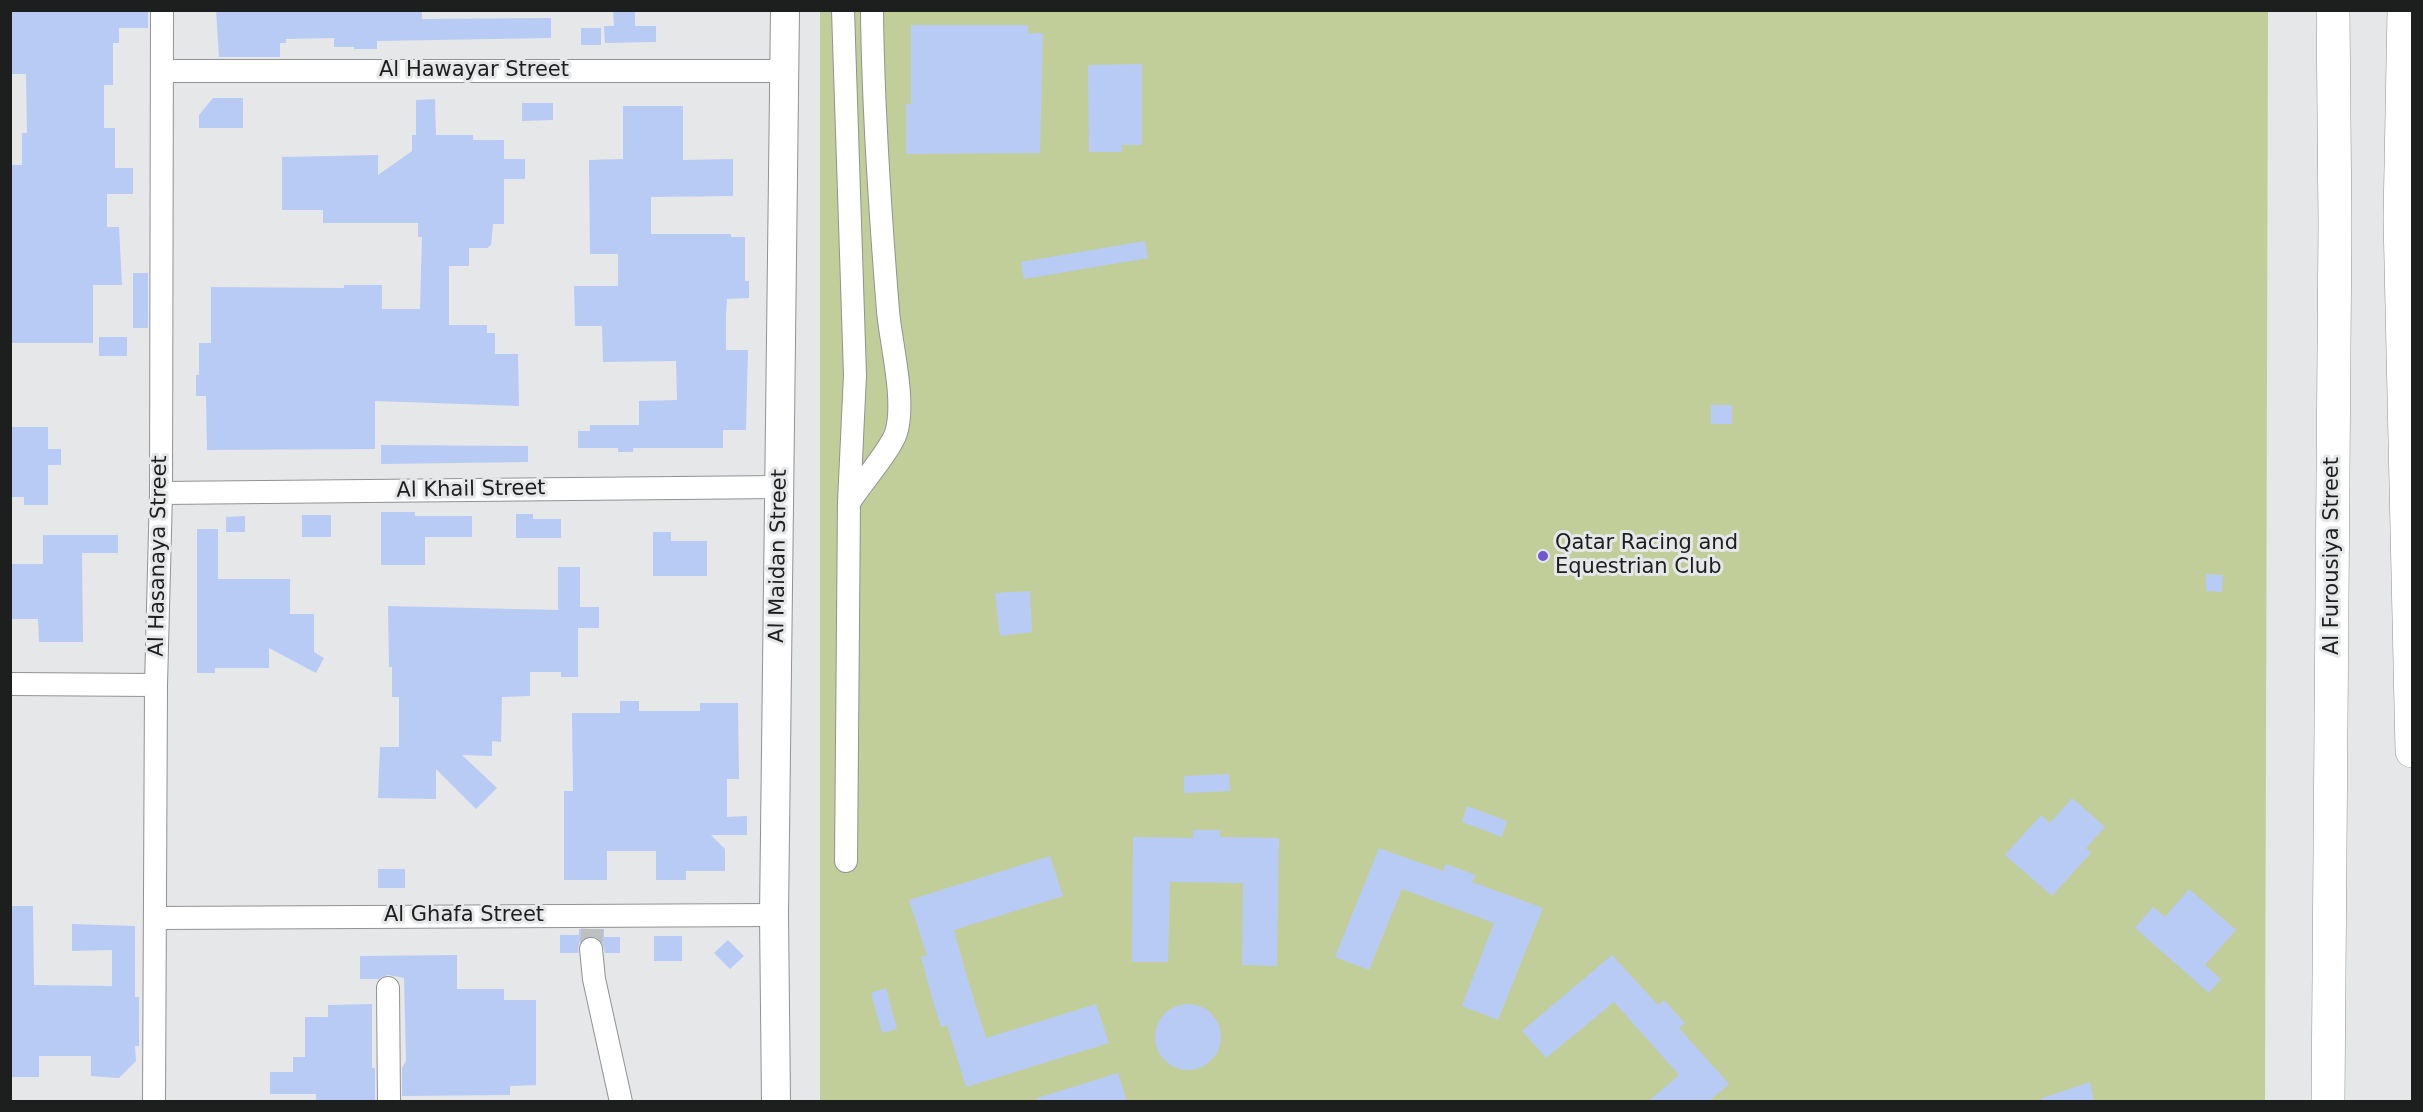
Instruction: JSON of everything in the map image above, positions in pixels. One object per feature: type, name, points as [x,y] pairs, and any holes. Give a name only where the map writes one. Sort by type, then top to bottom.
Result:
[{"type":"highway","name":"Al Furousiya Street","points":[[2328,1101],[2334,295],[2333,10]]},
{"type":"highway","points":[[2404,10],[2400,218],[2412,751]]},
{"type":"street","name":"Al Hasanaya Street","points":[[154,1101],[156,686],[161,493],[162,10]]},
{"type":"street","name":"Al Maidan Street","points":[[776,1101],[774,915],[781,218],[786,10]]},
{"type":"street","points":[[843,10],[854,320],[849,502],[846,861]]},
{"type":"street","points":[[849,502],[896,434],[900,401],[890,335],[885,273],[873,91],[872,10]]},
{"type":"street","name":"Al Hawayar Street","points":[[162,71],[786,71]]},
{"type":"street","name":"Al Khail Street","points":[[161,493],[780,487]]},
{"type":"street","points":[[10,684],[156,686]]},
{"type":"street","name":"Al Ghafa Street","points":[[155,918],[590,931],[774,915]]},
{"type":"street","points":[[590,931],[594,979],[621,1101]]},
{"type":"street","points":[[388,988],[389,1101]]},
{"type":"green space","name":"Qatar Racing and Equestrian Club","points":[[820,11],[2268,11],[2265,1101],[820,1102]]},
{"type":"building","points":[[10,10],[148,10],[148,28],[119,28],[119,43],[113,43],[113,85],[104,85],[104,128],[115,128],[115,168],[133,168],[133,194],[107,194],[107,227],[119,227],[122,285],[93,285],[93,343],[10,343],[10,165],[22,165],[22,133],[27,133],[26,74],[10,74]]},
{"type":"building","points":[[216,10],[422,10],[422,19],[551,18],[551,38],[377,41],[377,49],[334,47],[334,38],[286,39],[286,43],[280,43],[280,57],[219,57]]},
{"type":"building","points":[[613,10],[635,10],[635,26],[656,26],[656,42],[605,43],[604,26],[614,26]]},
{"type":"building","points":[[911,25],[1028,25],[1028,33],[1043,33],[1040,153],[906,154],[906,104],[911,104]]},
{"type":"building","points":[[581,28],[601,28],[601,45],[581,45]]},
{"type":"building","points":[[1142,64],[1142,145],[1122,145],[1122,152],[1089,152],[1088,65]]},
{"type":"building","points":[[213,98],[243,98],[243,128],[199,128],[199,115]]},
{"type":"building","points":[[435,99],[436,135],[473,135],[473,140],[504,140],[504,159],[525,159],[525,179],[504,179],[504,224],[493,224],[491,245],[487,248],[469,248],[469,266],[449,266],[449,325],[487,325],[487,333],[495,333],[495,354],[518,354],[519,406],[375,401],[375,449],[207,450],[206,396],[196,396],[196,375],[199,375],[199,343],[211,343],[211,287],[344,288],[344,285],[382,285],[382,309],[420,309],[422,237],[418,237],[418,223],[323,223],[323,210],[282,210],[282,157],[378,155],[378,175],[412,151],[412,135],[416,135],[416,100]]},
{"type":"building","points":[[522,103],[553,103],[553,120],[522,121]]},
{"type":"building","points":[[623,106],[683,106],[683,160],[733,159],[733,196],[651,197],[651,234],[731,234],[731,237],[745,237],[745,281],[749,281],[749,298],[727,299],[726,350],[748,350],[746,430],[723,430],[723,448],[633,448],[633,452],[618,452],[618,448],[578,448],[578,431],[590,431],[590,425],[639,425],[639,401],[677,400],[676,361],[603,362],[602,326],[575,326],[574,286],[618,286],[618,254],[590,254],[589,160],[623,159]]},
{"type":"building","points":[[1145,241],[1148,258],[1024,279],[1021,262]]},
{"type":"building","points":[[133,273],[148,273],[148,328],[133,328]]},
{"type":"building","points":[[99,337],[127,337],[127,356],[99,356]]},
{"type":"building","points":[[1711,405],[1732,405],[1732,424],[1711,424]]},
{"type":"building","points":[[10,427],[48,427],[48,449],[61,449],[61,465],[48,465],[48,505],[24,505],[24,497],[10,497]]},
{"type":"building","points":[[381,445],[528,446],[528,462],[381,464]]},
{"type":"building","points":[[381,512],[415,512],[415,516],[472,516],[472,537],[425,537],[425,565],[381,565]]},
{"type":"building","points":[[516,514],[533,514],[533,519],[561,519],[561,538],[516,538]]},
{"type":"building","points":[[302,515],[331,515],[331,537],[302,537]]},
{"type":"building","points":[[245,516],[245,532],[226,532],[226,517]]},
{"type":"building","points":[[197,529],[218,529],[218,579],[290,579],[290,614],[314,614],[314,652],[324,658],[316,673],[269,648],[269,668],[215,668],[215,673],[197,673]]},
{"type":"building","points":[[653,532],[671,532],[671,541],[707,541],[707,576],[653,576]]},
{"type":"building","points":[[43,535],[118,535],[118,553],[82,553],[83,642],[39,642],[38,619],[10,619],[10,564],[43,564]]},
{"type":"building","points":[[558,567],[580,567],[580,607],[599,607],[599,628],[578,628],[578,677],[561,677],[561,672],[530,672],[530,696],[502,697],[501,742],[492,741],[492,756],[462,755],[497,788],[476,809],[436,769],[436,799],[378,798],[380,747],[399,747],[399,697],[392,697],[388,606],[558,610]]},
{"type":"building","points":[[2206,574],[2223,575],[2222,592],[2206,591]]},
{"type":"building","points":[[1030,591],[1032,632],[1000,636],[995,593]]},
{"type":"building","points":[[620,701],[639,701],[639,711],[700,711],[700,703],[738,703],[739,779],[727,779],[727,817],[747,816],[747,835],[711,835],[725,849],[725,871],[686,871],[686,880],[656,880],[656,851],[607,851],[607,880],[564,880],[564,791],[573,791],[572,713],[620,713]]},
{"type":"building","points":[[1229,774],[1230,791],[1184,793],[1184,776]]},
{"type":"building","points":[[2072,798],[2105,827],[2086,848],[2091,853],[2052,896],[2005,855],[2041,815],[2050,823]]},
{"type":"building","points":[[1467,806],[1507,821],[1502,837],[1462,822]]},
{"type":"building","points":[[1193,830],[1220,830],[1220,837],[1279,838],[1277,966],[1242,965],[1243,883],[1170,882],[1168,962],[1132,962],[1133,837],[1193,838]]},
{"type":"building","points":[[1379,848],[1443,871],[1446,864],[1476,875],[1472,882],[1543,908],[1498,1020],[1462,1006],[1494,923],[1402,889],[1369,970],[1335,957]]},
{"type":"building","points":[[1050,856],[1063,896],[954,930],[986,1038],[1096,1004],[1109,1043],[966,1087],[947,1025],[941,1027],[933,1001],[921,957],[927,955],[909,900]]},
{"type":"building","points":[[378,869],[405,869],[405,888],[378,888]]},
{"type":"building","points":[[2189,889],[2236,930],[2205,965],[2221,979],[2209,993],[2135,928],[2153,907],[2165,917]]},
{"type":"building","points":[[10,906],[33,906],[34,985],[112,986],[112,950],[72,951],[72,924],[135,926],[135,997],[139,997],[139,1046],[135,1046],[136,1061],[119,1078],[91,1076],[91,1056],[39,1056],[39,1077],[11,1077]]},
{"type":"building","points":[[579,929],[604,929],[604,937],[620,937],[620,953],[605,953],[602,941],[590,936],[579,943],[578,953],[560,953],[560,935],[579,935]]},
{"type":"building","points":[[654,936],[682,936],[682,961],[654,961]]},
{"type":"building","points":[[728,940],[744,956],[730,969],[714,953]]},
{"type":"building","points":[[457,955],[457,989],[504,989],[504,1000],[536,1000],[536,1085],[510,1086],[510,1095],[402,1096],[402,1068],[406,1061],[404,978],[388,975],[379,979],[360,979],[360,956]]},
{"type":"building","points":[[1612,955],[1658,1005],[1664,1000],[1685,1023],[1679,1028],[1729,1084],[1709,1101],[1649,1101],[1679,1075],[1614,1002],[1546,1058],[1522,1031]]},
{"type":"building","points":[[886,988],[897,1029],[882,1033],[871,993]]},
{"type":"building","points":[[372,1004],[372,1068],[375,1068],[375,1101],[316,1101],[316,1094],[270,1094],[270,1072],[293,1072],[293,1057],[305,1057],[305,1017],[328,1017],[328,1005]]},
{"type":"building","points":[[1188,1004],[1201,1007],[1211,1014],[1218,1024],[1221,1037],[1218,1050],[1211,1060],[1201,1067],[1188,1070],[1175,1067],[1165,1060],[1158,1050],[1155,1037],[1158,1024],[1165,1014],[1175,1007]]},
{"type":"building","points":[[1118,1073],[1127,1101],[1038,1101],[1037,1098]]},
{"type":"building","points":[[2090,1082],[2094,1101],[2042,1101],[2042,1098]]},
{"type":"tunnel","points":[[591,949],[592,929]]},
{"type":"place","name":"Qatar Racing and Equestrian Club","points":[[1543,556]]}]
